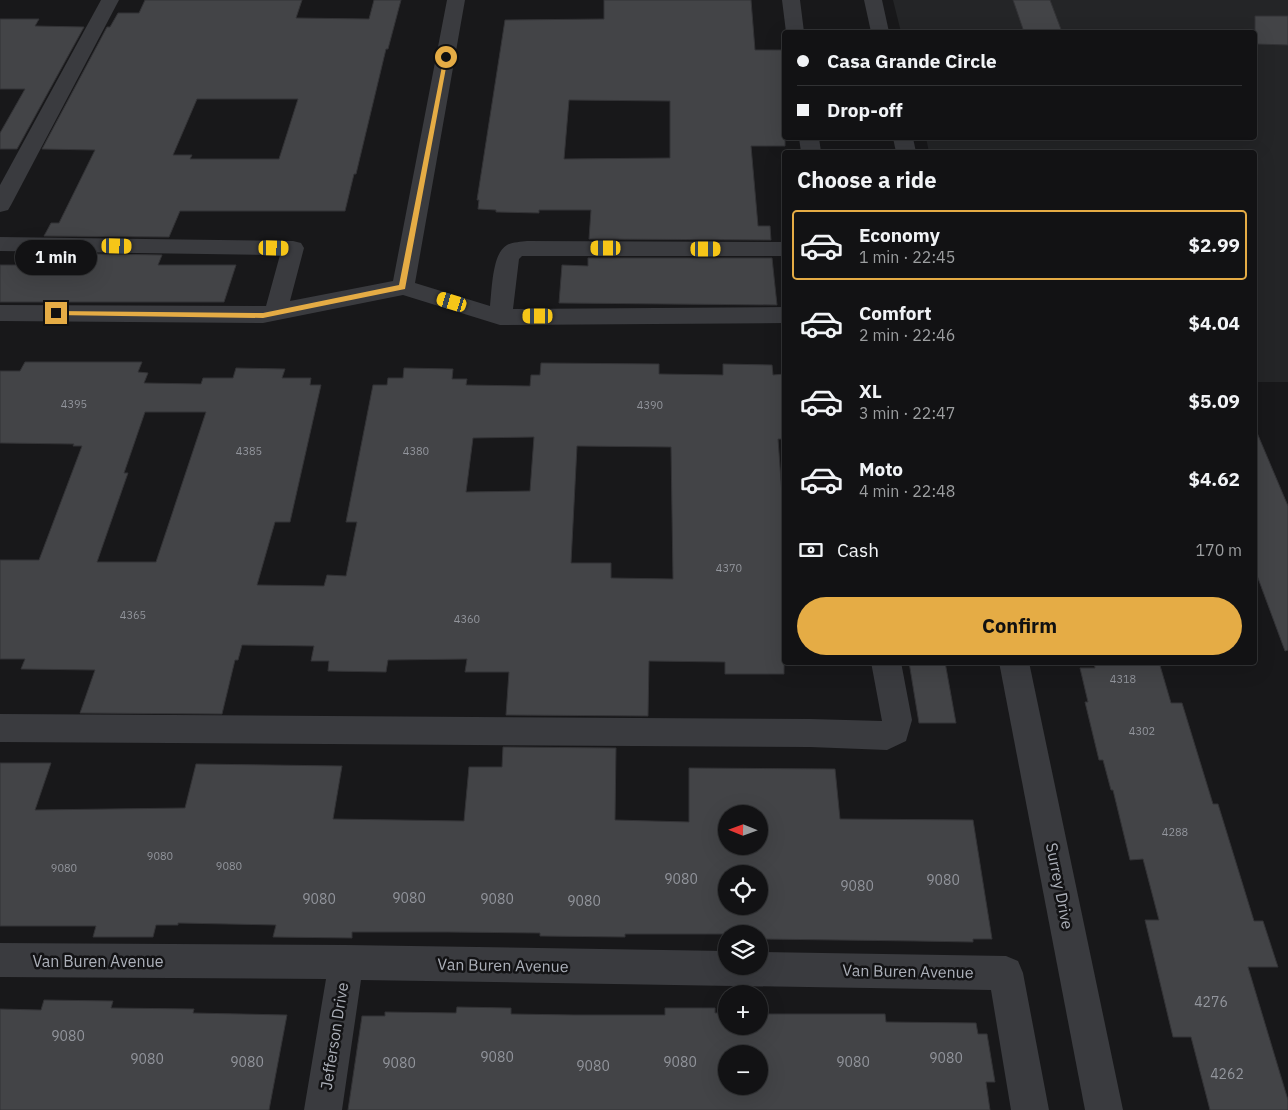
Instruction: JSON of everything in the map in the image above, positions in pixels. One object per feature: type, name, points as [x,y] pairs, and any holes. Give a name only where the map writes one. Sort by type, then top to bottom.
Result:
[{"type":"street","points":[[0,205],[110,0]]},
{"type":"street","points":[[402,287],[456,0]]},
{"type":"street","points":[[791,0],[795,30]]},
{"type":"street","points":[[874,0],[880,30]]},
{"type":"street","points":[[0,244],[293,248],[275,314]]},
{"type":"street","points":[[500,317],[508,257],[515,250],[527,248],[782,249]]},
{"type":"street","points":[[0,313],[275,314],[402,287],[500,317],[782,315]]},
{"type":"street","points":[[0,728],[810,732],[887,736],[895,731],[897,720],[887,665]]},
{"type":"street","name":"Surrey Drive","points":[[1015,665],[1104,1110]]},
{"type":"street","name":"Van Buren Avenue","points":[[0,960],[346,962],[1006,973],[1030,1110]]},
{"type":"street","name":"Jefferson Drive","points":[[323,1110],[346,962]]},
{"type":"shaded area","points":[[893,0],[1288,0],[1288,382],[1257,382],[1257,150],[929,150],[926,140],[1257,140],[1257,30],[900,30]]},
{"type":"building","points":[[145,0],[302,0],[296,18],[369,19],[374,0],[401,0],[388,49],[386,49],[356,174],[354,174],[345,211],[180,211],[169,237],[44,236],[51,223],[59,223],[95,150],[42,149],[107,27],[110,27],[118,13],[139,13]],"holes":[[[197,99],[298,99],[279,159],[190,159],[192,155],[173,155]]]},
{"type":"building","points":[[604,0],[751,0],[755,50],[782,50],[782,140],[785,140],[785,146],[751,146],[758,226],[770,226],[771,240],[589,239],[591,210],[539,210],[539,213],[496,212],[496,210],[478,209],[479,200],[477,200],[505,20],[604,19]],"holes":[[[569,100],[670,101],[670,158],[564,159]]]},
{"type":"building","points":[[1013,0],[1050,0],[1061,30],[1023,30]]},
{"type":"building","points":[[1255,16],[1288,16],[1288,45],[1257,44],[1257,30],[1255,30]]},
{"type":"building","points":[[0,19],[39,19],[35,26],[84,27],[17,149],[0,149],[0,133],[25,89],[0,89]]},
{"type":"building","points":[[36,253],[162,255],[158,265],[236,265],[224,302],[0,302],[0,265],[31,265]]},
{"type":"building","points":[[588,258],[772,258],[777,305],[559,303],[562,265],[588,266]]},
{"type":"building","points":[[25,362],[142,362],[138,372],[148,373],[144,383],[201,384],[203,378],[233,378],[236,368],[285,369],[282,378],[311,378],[310,385],[321,385],[290,522],[275,522],[257,585],[324,586],[327,575],[346,576],[357,522],[346,522],[373,385],[387,385],[388,378],[403,378],[404,368],[453,369],[452,379],[467,379],[466,385],[530,386],[531,375],[540,375],[541,363],[659,364],[659,374],[723,375],[723,364],[772,365],[773,375],[782,374],[782,439],[778,439],[782,495],[782,665],[784,665],[784,674],[725,674],[725,662],[649,661],[648,716],[506,715],[509,672],[465,672],[467,659],[388,660],[386,672],[328,671],[329,661],[311,661],[314,646],[242,645],[238,660],[235,660],[222,714],[80,713],[95,670],[21,669],[25,659],[0,659],[0,560],[39,560],[82,446],[73,446],[74,444],[0,443],[0,371],[20,371]],"holes":[[[145,412],[206,412],[156,562],[97,562],[128,473],[124,473]],[[534,437],[530,491],[466,492],[473,438]],[[577,446],[671,447],[673,579],[611,578],[611,563],[571,563]]]},
{"type":"building","points":[[1257,433],[1288,506],[1288,650],[1285,651],[1257,575]]},
{"type":"building","points":[[909,665],[946,665],[956,723],[919,723]]},
{"type":"building","points":[[1094,665],[1160,665],[1171,703],[1182,703],[1213,804],[1218,804],[1254,921],[1263,921],[1278,967],[1248,967],[1288,1100],[1288,1110],[1210,1110],[1191,1037],[1173,1037],[1145,920],[1159,920],[1143,859],[1130,860],[1113,790],[1111,790],[1103,760],[1099,760],[1085,702],[1088,702],[1080,668],[1095,668]]},
{"type":"building","points":[[503,747],[616,748],[615,820],[689,822],[689,768],[835,769],[840,819],[973,820],[992,939],[973,939],[973,942],[768,939],[768,925],[718,925],[718,934],[625,934],[625,937],[540,936],[540,933],[352,932],[352,938],[273,937],[276,925],[178,923],[178,925],[156,925],[153,937],[93,937],[96,926],[0,926],[0,763],[51,763],[35,810],[185,808],[196,764],[342,766],[333,819],[464,821],[469,767],[502,767]]},
{"type":"building","points":[[44,1000],[113,1001],[111,1008],[194,1009],[193,1013],[287,1015],[269,1110],[0,1110],[0,1009],[41,1010]]},
{"type":"building","points":[[457,1007],[511,1008],[511,1014],[665,1015],[665,1008],[715,1008],[715,1013],[718,1013],[718,1035],[768,1035],[768,1014],[885,1014],[886,1022],[976,1023],[978,1034],[987,1034],[995,1082],[986,1082],[990,1110],[348,1110],[362,1016],[385,1016],[385,1012],[456,1013]]},
{"type":"route","points":[[56,313],[263,315],[402,287],[446,57]]}]
